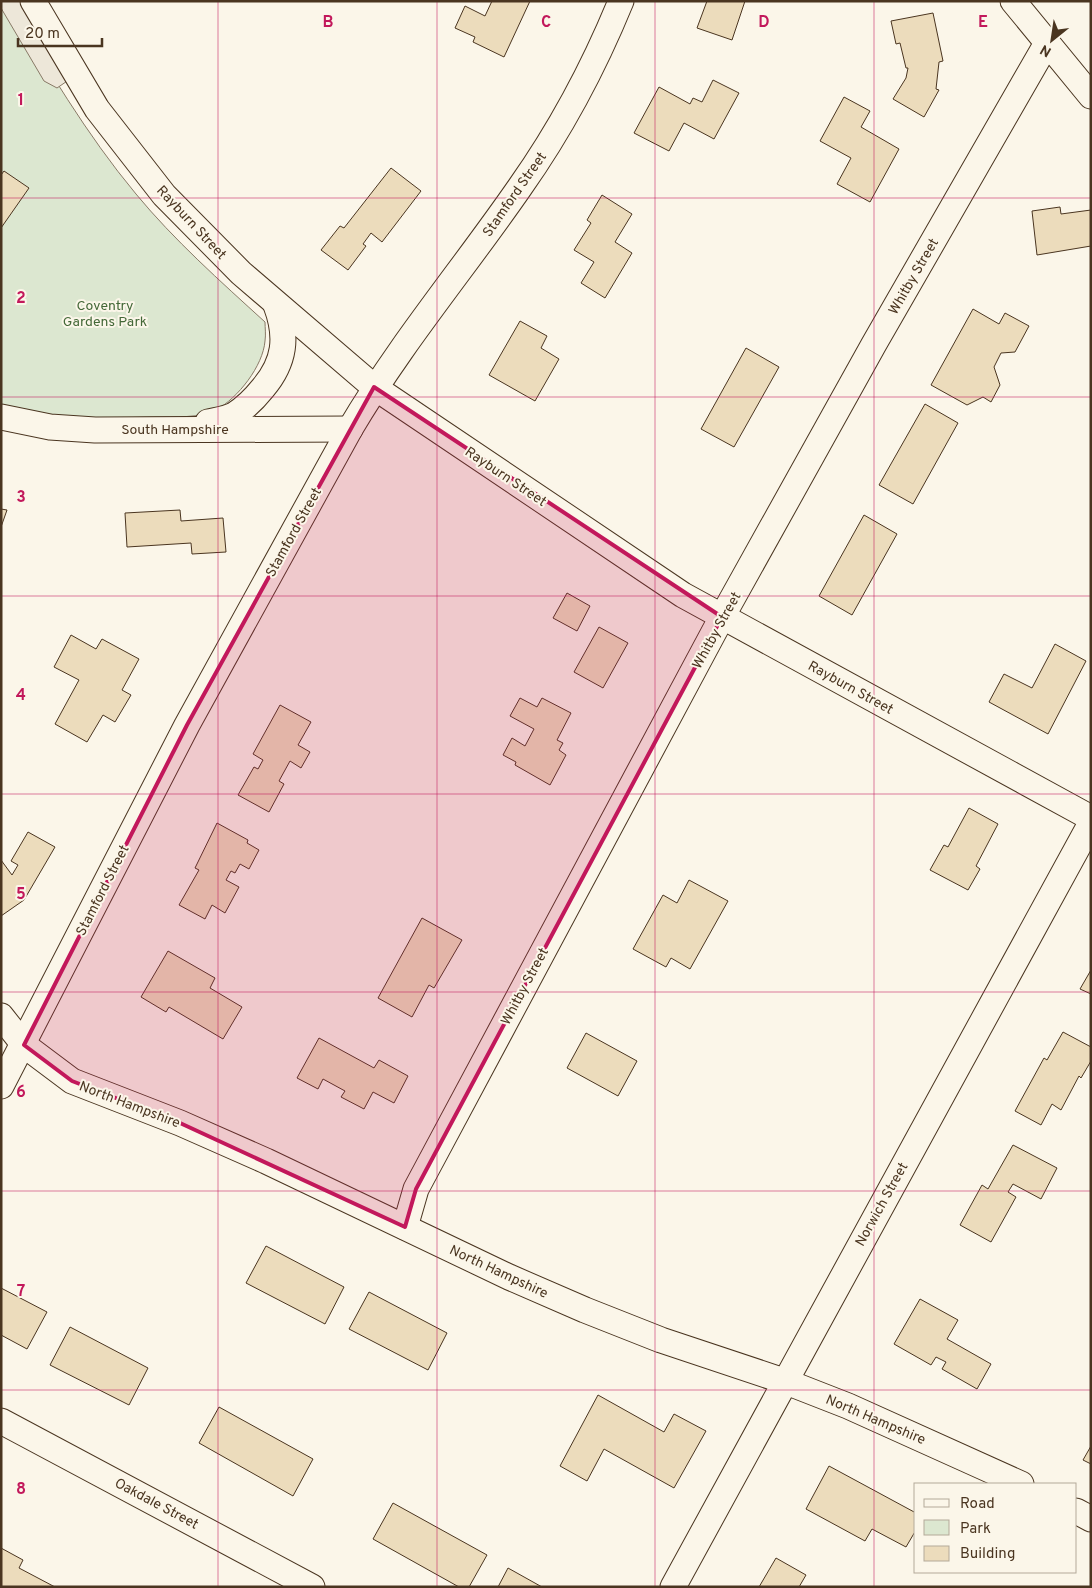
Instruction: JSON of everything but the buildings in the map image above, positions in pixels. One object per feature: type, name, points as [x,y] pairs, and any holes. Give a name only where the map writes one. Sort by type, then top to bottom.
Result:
[{"type":"street","name":"Rayburn Street","points":[[33,1],[76,75],[130,153],[201,235],[276,305],[374,387],[651,574],[722,617],[1091,818]]},
{"type":"street","name":"Stamford Street","points":[[1,1086],[24,1045],[160,775],[374,387],[521,187],[551,140],[591,70],[621,1]]},
{"type":"street","points":[[1013,1],[1091,96]]},
{"type":"street","name":"Whitby Street","points":[[405,1227],[416,1189],[722,617],[874,344],[1047,42]]},
{"type":"street","points":[[184,429],[233,415],[252,401],[272,378],[281,360],[284,342],[283,323],[276,305]]},
{"type":"street","name":"South Hampshire","points":[[1,417],[50,427],[95,430],[350,429]]},
{"type":"street","name":"Norwich Street","points":[[673,1587],[784,1380],[1091,823]]},
{"type":"street","name":"North Hampshire","points":[[1,1016],[24,1045],[72,1081],[180,1123],[584,1310],[661,1340],[784,1380],[857,1410],[1019,1483]]},
{"type":"street","name":"Oakdale Street","points":[[1,1421],[312,1587]]},
{"type":"street","points":[[1077,1511],[1091,1518]]},
{"type":"highlighted area","points":[[374,387],[722,617],[416,1189],[405,1227],[180,1123],[72,1081],[24,1045],[187,725]]},
{"type":"green space","name":"Coventry Gardens Park","points":[[1,1],[7,1],[52,75],[100,148],[136,194],[214,276],[265,322],[265,338],[260,361],[248,380],[233,398],[216,410],[210,413],[187,416],[97,418],[58,416],[1,404]]},
{"type":"shaded area","points":[[1,1],[33,1],[76,75],[57,88],[44,81],[1,8]]}]
